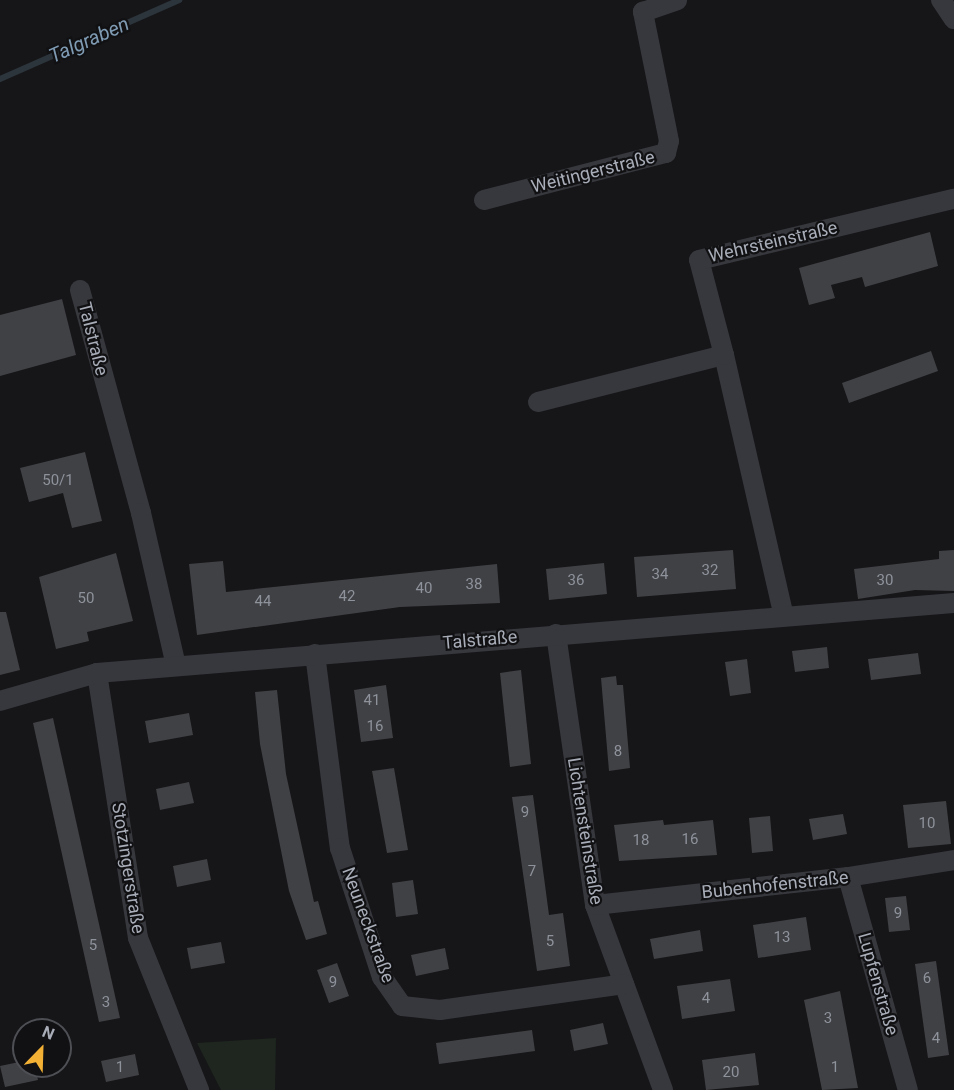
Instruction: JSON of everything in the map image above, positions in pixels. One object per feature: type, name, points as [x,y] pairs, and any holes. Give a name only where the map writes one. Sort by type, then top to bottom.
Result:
[{"type":"street","name":"Weitingerstraße","points":[[484,200],[666,153],[669,141],[644,12],[677,0]]},
{"type":"street","points":[[941,0],[954,19]]},
{"type":"street","name":"Wehrsteinstraße","points":[[724,355],[699,260],[954,199]]},
{"type":"street","name":"Talstraße","points":[[80,290],[141,513],[176,666]]},
{"type":"street","points":[[538,402],[724,355],[784,616]]},
{"type":"street","name":"Talstraße","points":[[0,701],[97,673],[954,603]]},
{"type":"street","name":"Lichtensteinstraße","points":[[556,634],[595,905],[663,1090]]},
{"type":"street","name":"Neuneckstraße","points":[[315,654],[340,848],[382,977],[402,1006],[440,1010],[624,984]]},
{"type":"street","name":"Stotzingerstraße","points":[[97,673],[138,938],[199,1090]]},
{"type":"street","name":"Bubenhofenstraße","points":[[595,905],[848,877],[954,860]]},
{"type":"street","name":"Lupfenstraße","points":[[848,877],[908,1090]]},
{"type":"shaded area","points":[[276,1038],[275,1090],[221,1090],[197,1043]]},
{"type":"building","points":[[930,232],[938,266],[865,287],[862,277],[831,285],[835,298],[809,305],[799,268]]},
{"type":"building","points":[[62,299],[76,355],[0,376],[0,315]]},
{"type":"building","points":[[931,351],[938,371],[849,403],[842,383]]},
{"type":"building","points":[[85,452],[102,521],[72,528],[63,493],[29,502],[20,468]]},
{"type":"building","points":[[733,550],[736,589],[637,597],[634,557]]},
{"type":"building","points":[[954,550],[954,591],[915,590],[858,599],[854,569],[939,559],[939,551]]},
{"type":"building","points":[[116,553],[133,621],[87,632],[89,641],[56,649],[39,577]]},
{"type":"building","points":[[223,561],[226,592],[497,564],[500,603],[400,607],[197,635],[189,564]]},
{"type":"building","points":[[604,563],[607,594],[549,600],[546,569]]},
{"type":"building","points":[[0,612],[6,612],[20,670],[0,675]]},
{"type":"building","points":[[827,647],[829,668],[795,672],[792,651]]},
{"type":"building","points":[[918,653],[921,674],[871,680],[868,659]]},
{"type":"building","points":[[747,659],[751,693],[730,696],[725,662]]},
{"type":"building","points":[[521,670],[531,764],[510,767],[500,673]]},
{"type":"building","points":[[616,676],[617,685],[623,685],[630,768],[609,771],[601,678]]},
{"type":"building","points":[[386,685],[393,738],[361,742],[354,690]]},
{"type":"building","points":[[277,690],[286,774],[314,902],[318,901],[327,934],[306,940],[289,891],[260,744],[255,692]]},
{"type":"building","points":[[189,713],[193,735],[149,743],[145,721]]},
{"type":"building","points":[[53,718],[120,1018],[99,1022],[33,723]]},
{"type":"building","points":[[394,768],[408,850],[387,853],[372,771]]},
{"type":"building","points":[[189,782],[194,803],[160,810],[156,789]]},
{"type":"building","points":[[533,795],[549,915],[563,913],[570,966],[537,971],[512,797]]},
{"type":"building","points":[[946,801],[951,844],[908,848],[903,805]]},
{"type":"building","points":[[843,814],[847,834],[813,840],[809,819]]},
{"type":"building","points":[[770,816],[773,851],[752,853],[749,818]]},
{"type":"building","points":[[663,820],[664,825],[713,820],[717,855],[619,861],[614,825]]},
{"type":"building","points":[[207,859],[211,880],[177,887],[173,866]]},
{"type":"building","points":[[413,880],[418,914],[396,917],[392,883]]},
{"type":"building","points":[[906,896],[910,930],[889,932],[885,898]]},
{"type":"building","points":[[806,917],[811,950],[758,958],[753,925]]},
{"type":"building","points":[[700,930],[703,951],[654,959],[650,939]]},
{"type":"building","points":[[221,942],[225,963],[191,969],[187,948]]},
{"type":"building","points":[[445,948],[449,969],[416,976],[411,955]]},
{"type":"building","points":[[936,961],[949,1055],[928,1058],[915,964]]},
{"type":"building","points":[[337,963],[349,996],[329,1003],[317,970]]},
{"type":"building","points":[[730,979],[735,1011],[682,1019],[677,986]]},
{"type":"building","points":[[840,991],[858,1088],[822,1090],[804,1000]]},
{"type":"building","points":[[603,1023],[608,1044],[574,1051],[570,1030]]},
{"type":"building","points":[[532,1030],[535,1051],[439,1064],[436,1043]]},
{"type":"building","points":[[755,1053],[759,1085],[706,1090],[702,1060]]},
{"type":"building","points":[[135,1054],[139,1075],[106,1082],[101,1061]]},
{"type":"building","points":[[12,1064],[12,1078],[38,1078],[38,1080],[5,1087],[0,1066]]},
{"type":"waterway","name":"Talgraben","points":[[0,79],[179,0]]}]
